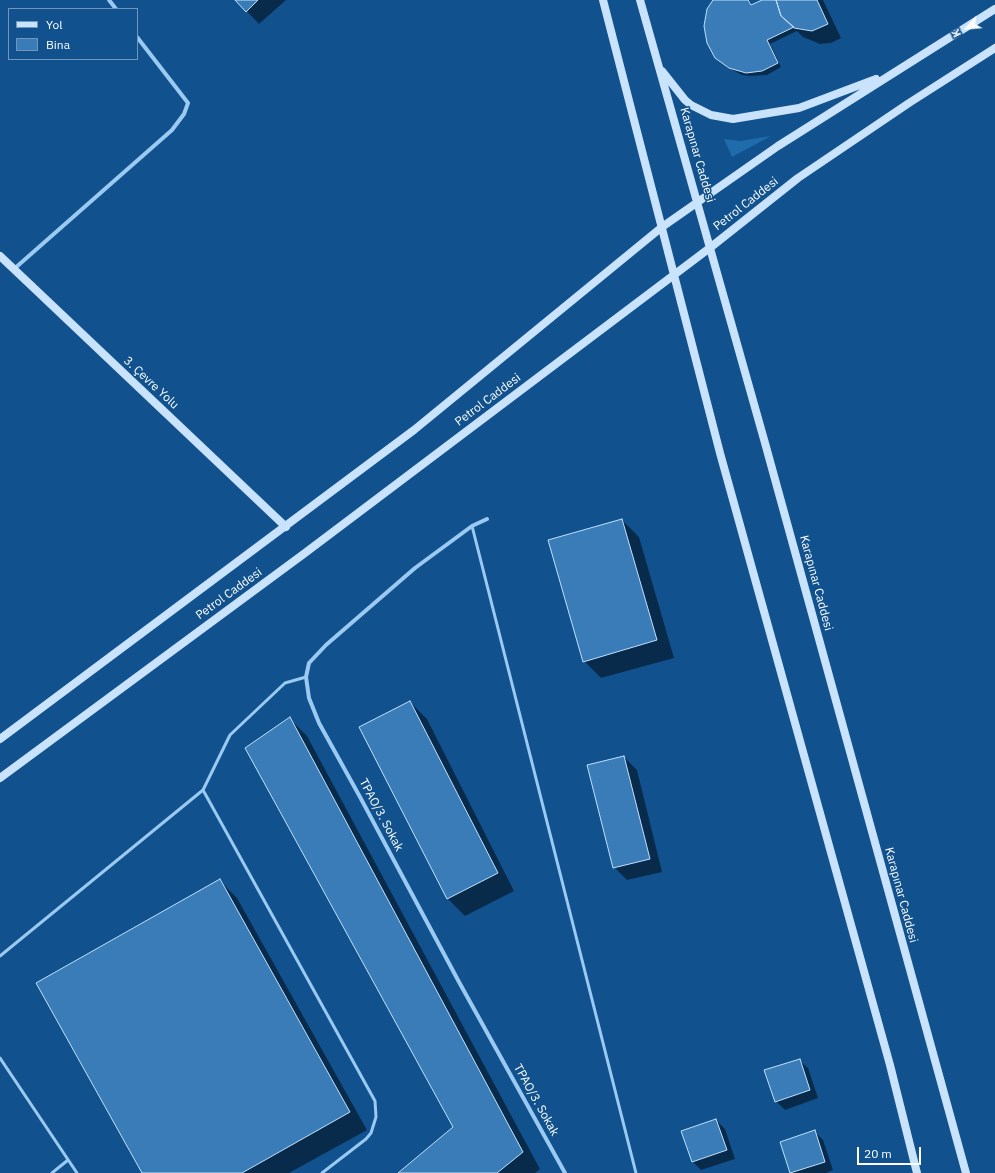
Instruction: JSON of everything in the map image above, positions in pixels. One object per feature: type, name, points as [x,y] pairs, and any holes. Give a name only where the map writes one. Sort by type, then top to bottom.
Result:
[{"type":"main road","points":[[603,0],[675,273],[720,454],[890,1065],[917,1173]]},
{"type":"main road","name":"Karapınar Caddesi","points":[[640,0],[711,247],[966,1173]]},
{"type":"main road","points":[[659,68],[685,100],[691,105],[711,115],[733,118],[799,108],[892,73],[995,9]]},
{"type":"main road","name":"Petrol Caddesi","points":[[0,778],[305,553],[711,247],[798,178],[909,103],[995,48]]},
{"type":"main road","name":"Petrol Caddesi","points":[[0,739],[414,430],[662,228],[778,146],[892,73]]},
{"type":"main road","name":"3. Çevre Yolu","points":[[0,256],[286,527]]},
{"type":"street","points":[[109,0],[115,8]]},
{"type":"street","points":[[14,270],[172,130],[184,114],[188,103],[138,38]]},
{"type":"street","points":[[306,677],[310,663],[326,645],[415,568],[472,526],[487,519]]},
{"type":"street","name":"TPAO/3. Sokak","points":[[306,677],[309,698],[319,723],[360,796],[459,982],[565,1173]]},
{"type":"lane","points":[[472,526],[636,1173]]},
{"type":"lane","points":[[0,956],[202,790],[230,735],[284,683],[306,677]]},
{"type":"lane","points":[[202,790],[375,1101],[376,1117],[371,1133],[366,1139],[322,1173]]},
{"type":"lane","points":[[0,1058],[77,1173]]},
{"type":"lane","points":[[52,1173],[68,1160]]},
{"type":"shaded area","points":[[771,136],[732,157],[724,139],[740,141]]},
{"type":"building","points":[[235,0],[258,0],[246,12]]},
{"type":"building","points":[[713,0],[748,0],[751,5],[762,0],[776,0],[781,16],[794,27],[767,40],[778,63],[762,71],[746,73],[729,68],[715,58],[707,43],[704,26],[707,9]]},
{"type":"building","points":[[776,0],[817,0],[828,24],[812,31],[794,28],[781,16]]},
{"type":"building","points":[[622,519],[657,640],[583,662],[548,540]]},
{"type":"building","points":[[410,701],[498,873],[447,899],[359,727]]},
{"type":"building","points":[[290,717],[523,1152],[497,1173],[398,1173],[453,1127],[245,748]]},
{"type":"building","points":[[624,756],[650,859],[613,868],[587,765]]},
{"type":"building","points":[[220,879],[350,1112],[242,1173],[142,1173],[36,983]]},
{"type":"building","points":[[800,1059],[810,1090],[775,1102],[764,1070]]},
{"type":"building","points":[[716,1119],[727,1150],[692,1162],[681,1131]]},
{"type":"building","points":[[815,1130],[825,1162],[790,1173],[780,1142]]}]
